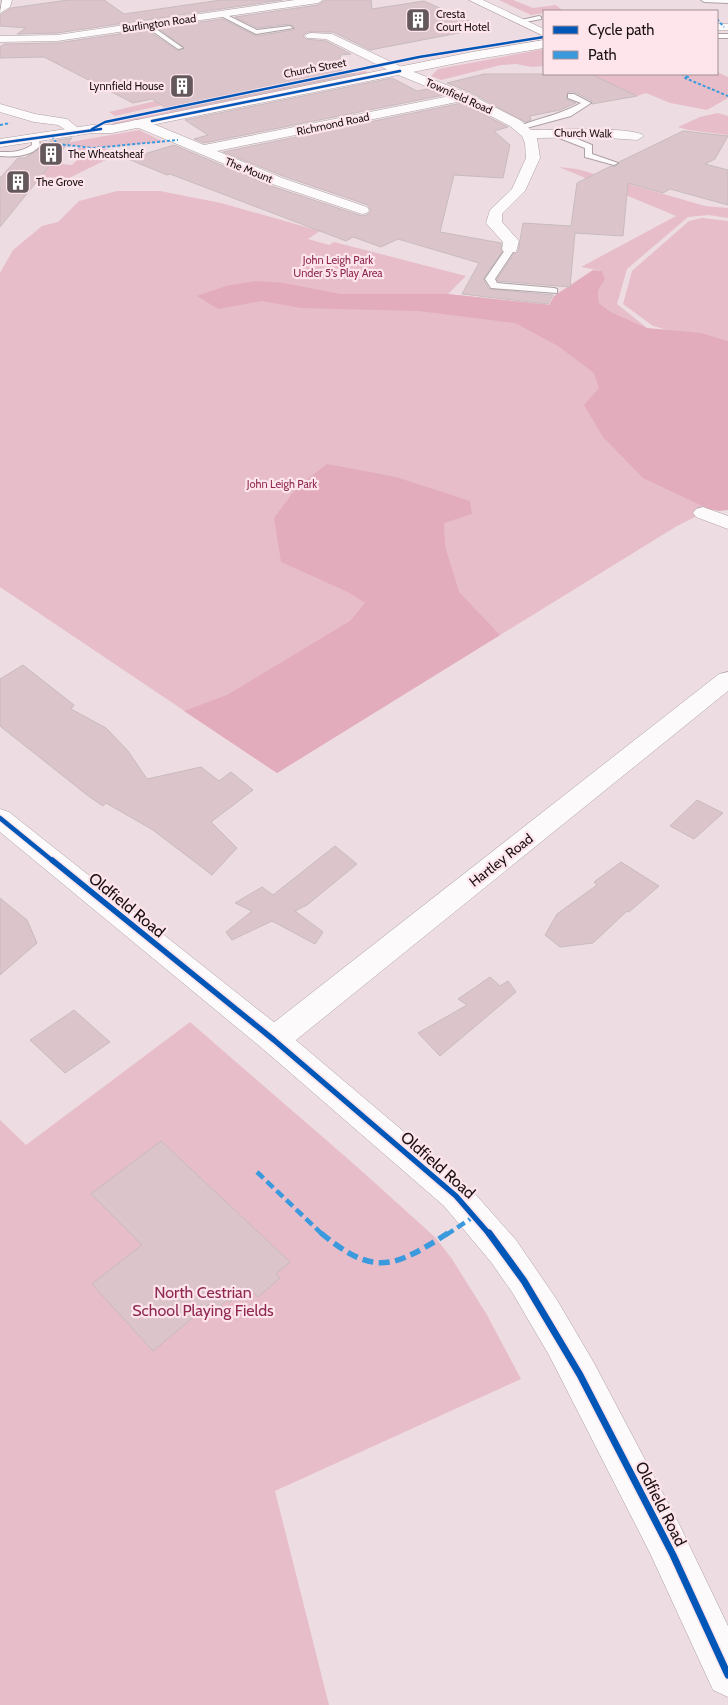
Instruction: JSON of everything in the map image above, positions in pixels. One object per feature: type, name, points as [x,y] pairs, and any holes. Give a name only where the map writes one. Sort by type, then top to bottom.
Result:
[{"type":"main road","points":[[0,10],[6,5],[7,0]]},
{"type":"main road","name":"Burlington Road","points":[[0,39],[50,39],[318,0]]},
{"type":"main road","points":[[474,0],[543,32]]},
{"type":"main road","points":[[522,22],[542,22]]},
{"type":"main road","points":[[503,42],[525,32],[522,22]]},
{"type":"main road","name":"Townfield Road","points":[[312,36],[328,36],[400,71],[464,97],[525,131]]},
{"type":"main road","name":"Church Street","points":[[92,129],[104,122],[387,64],[503,42],[543,37]]},
{"type":"main road","name":"Church Street","points":[[92,129],[112,128],[139,123],[543,44]]},
{"type":"main road","name":"Richmond Road","points":[[202,150],[464,97]]},
{"type":"main road","points":[[0,108],[30,117],[62,122],[76,132]]},
{"type":"main road","name":"The Mount","points":[[139,123],[277,181],[362,210]]},
{"type":"main road","points":[[0,143],[92,129]]},
{"type":"main road","points":[[510,249],[511,242],[494,223],[495,212],[518,190],[533,158],[532,143],[525,131]]},
{"type":"main road","name":"Church Walk","points":[[525,131],[637,136]]},
{"type":"main road","points":[[703,513],[728,524]]},
{"type":"main road","name":"Hartley Road","points":[[274,1040],[728,679]]},
{"type":"main road","name":"Oldfield Road","points":[[0,818],[274,1040],[456,1196],[496,1240],[533,1294],[587,1387],[681,1572],[728,1675]]},
{"type":"lane","points":[[704,0],[728,1]]},
{"type":"lane","points":[[221,14],[253,32],[290,28]]},
{"type":"lane","points":[[146,25],[180,48]]},
{"type":"lane","points":[[525,131],[548,118],[568,114],[587,103],[571,96]]},
{"type":"lane","points":[[552,132],[588,147],[588,155],[614,163]]},
{"type":"lane","points":[[0,154],[16,154],[29,151],[36,146],[35,139]]},
{"type":"lane","points":[[510,249],[490,279],[494,286],[554,291]]},
{"type":"green space","points":[[499,0],[513,0],[533,8],[556,5],[562,10],[543,10],[543,13],[531,15]]},
{"type":"green space","points":[[543,49],[543,66],[501,65],[441,80],[431,76],[438,69]]},
{"type":"green space","points":[[316,63],[333,63],[345,66],[241,87],[115,116],[109,112]]},
{"type":"green space","points":[[365,71],[370,74],[115,125],[112,123]]},
{"type":"green space","points":[[718,72],[728,77],[728,98],[707,110],[670,103],[646,93],[637,96],[592,75],[718,75]]},
{"type":"green space","points":[[718,113],[728,116],[728,135],[678,127],[700,117]]},
{"type":"green space","points":[[139,130],[164,142],[94,148],[59,144]]},
{"type":"green space","points":[[76,148],[103,148],[120,153],[69,178],[40,177],[53,163],[72,165],[77,160],[73,159],[77,155],[67,153]]},
{"type":"green space","points":[[559,167],[577,169],[705,206],[728,208],[728,218],[709,215],[688,217],[627,269],[617,304],[647,328],[611,312],[599,303],[598,291],[605,279],[602,271],[581,267],[676,216]]},
{"type":"green space","name":"John Leigh Park","points":[[117,191],[160,191],[221,203],[320,231],[308,239],[329,245],[334,242],[466,276],[448,294],[593,309],[728,504],[703,513],[677,526],[277,773],[0,587],[0,273],[13,250],[42,226],[58,222],[79,201]]},
{"type":"green space","points":[[702,218],[728,221],[728,341],[702,333],[675,332],[653,326],[623,304],[632,271],[689,221]]},
{"type":"green space","name":"North Cestrian School Playing Fields","points":[[190,1022],[436,1238],[452,1259],[487,1315],[521,1379],[275,1491],[329,1705],[0,1705],[0,1120],[26,1145]]},
{"type":"shaded area","points":[[593,270],[602,271],[605,279],[598,291],[599,303],[611,312],[647,328],[702,333],[728,341],[728,510],[709,509],[643,478],[603,437],[584,405],[599,388],[594,373],[558,346],[515,323],[419,311],[301,308],[262,301],[218,309],[197,296],[226,286],[256,281],[284,283],[340,294],[447,294],[549,305],[554,296]]},
{"type":"shaded area","points":[[327,464],[396,477],[470,501],[472,514],[444,523],[445,546],[459,592],[500,635],[277,773],[184,711],[227,695],[350,621],[365,603],[348,592],[281,562],[274,518],[297,487]]},
{"type":"building","points":[[68,0],[104,0],[124,14],[221,0],[282,0],[57,33],[17,34],[26,28],[0,26],[0,15],[11,8]]},
{"type":"building","points":[[325,0],[371,0],[372,9],[424,1],[485,28],[370,50],[333,32],[307,32],[303,36],[306,39],[326,41],[351,54],[340,55],[342,74],[355,74],[171,111],[152,99],[133,103],[44,57],[0,58],[0,47],[4,44],[57,43],[147,30],[178,51],[185,48],[158,28],[222,19],[256,36],[293,30],[295,28],[290,24],[257,28],[235,17],[318,5]]},
{"type":"building","points":[[484,74],[592,75],[637,96],[592,104],[592,101],[575,92],[568,92],[566,99],[576,103],[560,110],[530,116],[531,120],[525,122],[470,92],[447,83]]},
{"type":"building","points":[[392,78],[417,91],[427,89],[444,95],[204,143],[194,139],[208,135],[185,120]]},
{"type":"building","points":[[462,103],[508,127],[494,131],[510,145],[503,178],[454,175],[440,232],[501,243],[502,252],[483,279],[489,289],[553,295],[548,304],[462,294],[479,263],[398,239],[381,247],[353,237],[346,241],[128,159],[174,145],[271,186],[362,216],[367,215],[371,211],[368,205],[283,176],[223,152]]},
{"type":"building","points":[[683,131],[728,136],[715,159],[705,164],[728,170],[728,205],[670,189],[663,193],[628,183],[623,236],[575,233],[570,287],[498,281],[497,279],[514,254],[518,252],[523,223],[571,226],[577,183],[611,166],[615,167],[619,162]]},
{"type":"building","points":[[72,138],[0,227],[0,178],[18,158],[25,158],[51,141]]},
{"type":"building","points":[[23,665],[74,705],[71,709],[106,728],[128,751],[147,779],[201,767],[219,781],[231,772],[253,790],[211,822],[237,848],[212,875],[153,830],[106,803],[103,806],[87,795],[0,726],[0,679]]},
{"type":"building","points":[[697,800],[723,813],[694,839],[670,826]]},
{"type":"building","points":[[335,846],[357,864],[307,905],[295,911],[323,932],[315,944],[272,921],[232,940],[226,932],[252,911],[235,903],[262,887],[273,895]]},
{"type":"building","points":[[621,862],[659,886],[629,912],[627,911],[593,943],[560,947],[545,935],[557,914],[597,885],[594,882]]},
{"type":"building","points":[[0,898],[27,920],[37,943],[0,975]]},
{"type":"building","points":[[490,977],[500,986],[508,981],[516,992],[440,1056],[418,1033],[467,1005],[458,999]]},
{"type":"building","points":[[74,1010],[110,1042],[65,1073],[30,1040]]},
{"type":"building","points":[[161,1141],[290,1262],[276,1274],[280,1278],[258,1297],[247,1287],[230,1302],[227,1300],[216,1310],[209,1304],[153,1351],[92,1284],[142,1245],[91,1194]]},
{"type":"marked path","points":[[718,20],[724,27]]},
{"type":"marked path","points":[[683,75],[688,77],[685,78],[728,96]]},
{"type":"marked path","points":[[0,125],[10,123]]},
{"type":"marked path","points":[[52,136],[57,144],[93,148],[178,140]]},
{"type":"marked path","points":[[257,1172],[297,1212],[331,1241],[347,1253],[363,1261],[377,1264],[389,1263],[415,1253],[476,1215]]},
{"type":"cycle path","points":[[92,129],[105,122],[419,57],[543,37]]},
{"type":"cycle path","points":[[152,121],[400,71]]},
{"type":"cycle path","points":[[0,143],[101,129]]},
{"type":"cycle path","points":[[0,818],[274,1040],[456,1196],[481,1223],[524,1281],[563,1343],[673,1555],[728,1675]]},
{"type":"place","name":"Cresta Court Hotel","points":[[418,20]]},
{"type":"place","name":"Lynnfield House","points":[[182,86]]},
{"type":"place","name":"The Wheatsheaf","points":[[51,154]]},
{"type":"place","name":"The Grove","points":[[18,182]]},
{"type":"park label","name":"John Leigh Park Under 5's Play Area","points":[[338,266]]}]
